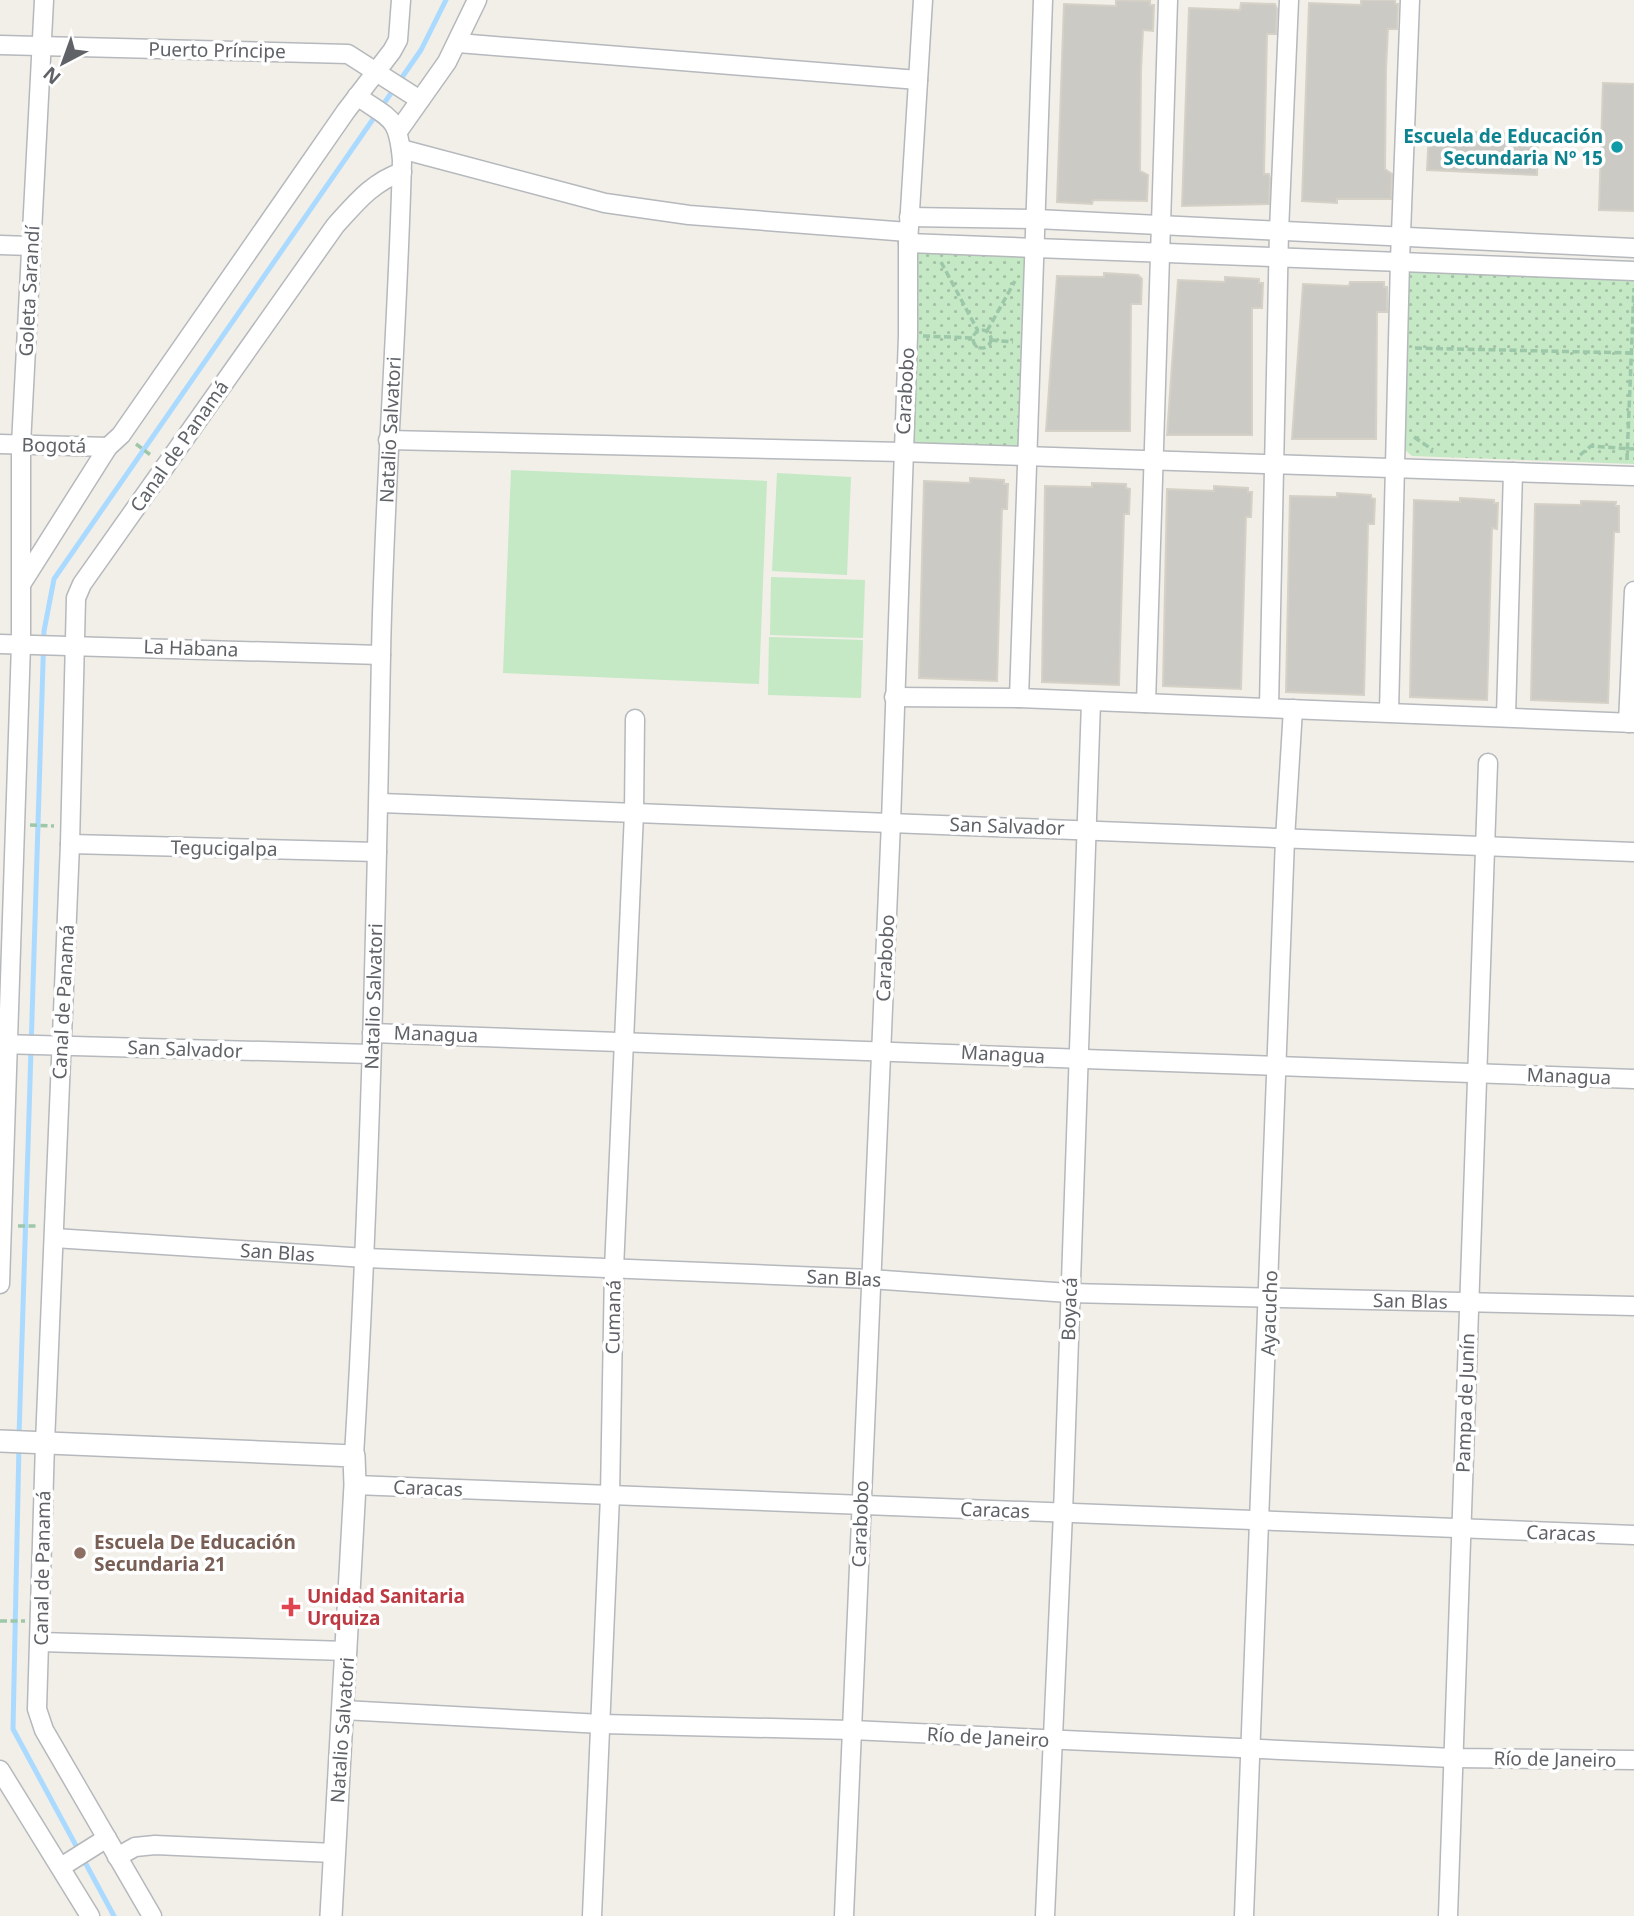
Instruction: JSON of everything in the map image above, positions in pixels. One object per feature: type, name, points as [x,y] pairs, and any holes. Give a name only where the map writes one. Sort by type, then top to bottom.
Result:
[{"type":"street","name":"Goleta Sarandí","points":[[22,583],[21,445],[44,0]]},
{"type":"street","points":[[0,1284],[7,845],[13,824],[22,583],[108,447],[121,435],[357,96],[390,80],[398,40],[401,0]]},
{"type":"street","points":[[357,96],[399,130],[458,43],[477,0]]},
{"type":"street","name":"Carabobo","points":[[844,1916],[891,822],[908,336],[909,230],[923,0]]},
{"type":"street","points":[[1019,698],[1043,0]]},
{"type":"street","points":[[1146,703],[1168,0]]},
{"type":"street","points":[[1269,707],[1279,231],[1289,0]]},
{"type":"street","points":[[1390,712],[1400,260],[1410,0]]},
{"type":"street","points":[[458,43],[918,80]]},
{"type":"street","name":"Puerto Príncipe","points":[[0,45],[348,54],[420,100]]},
{"type":"street","name":"Natalio Salvatori","points":[[331,1916],[366,1258],[377,852],[381,803],[381,655],[388,440],[402,172],[399,130]]},
{"type":"street","points":[[401,149],[605,202],[689,215],[909,230],[1036,219],[1634,248]]},
{"type":"street","name":"Canal de Panamá","points":[[152,1916],[40,1721],[37,1709],[40,1642],[38,1443],[54,1232],[70,836],[76,598],[82,584],[335,226],[367,191],[385,178],[402,172]]},
{"type":"street","points":[[909,230],[930,243],[1634,271]]},
{"type":"street","points":[[0,245],[31,246]]},
{"type":"street","points":[[388,440],[1152,459],[1630,476]]},
{"type":"street","name":"Bogotá","points":[[0,444],[108,447]]},
{"type":"street","points":[[1506,716],[1513,472]]},
{"type":"street","points":[[894,697],[1019,698],[1631,723],[1634,591]]},
{"type":"street","name":"La Habana","points":[[0,643],[381,655]]},
{"type":"street","name":"Boyacá","points":[[1045,1916],[1063,1513],[1091,702]]},
{"type":"street","name":"Ayacucho","points":[[1244,1916],[1270,1297],[1285,839],[1293,709]]},
{"type":"street","name":"Cumaná","points":[[592,1916],[602,1724],[614,1269],[634,813],[635,719]]},
{"type":"street","name":"Pampa de Junín","points":[[1448,1916],[1483,844],[1488,763]]},
{"type":"street","name":"San Salvador","points":[[381,803],[1088,828],[1285,839],[1483,844],[1634,852]]},
{"type":"street","name":"Tegucigalpa","points":[[70,836],[377,852]]},
{"type":"street","name":"Managua","points":[[372,1032],[1634,1079]]},
{"type":"street","name":"San Salvador","points":[[4,1045],[371,1054]]},
{"type":"street","name":"San Blas","points":[[54,1232],[366,1258],[870,1279],[1069,1293],[1634,1306]]},
{"type":"street","points":[[2,1441],[354,1456]]},
{"type":"street","name":"Caracas","points":[[355,1485],[1634,1535]]},
{"type":"street","points":[[40,1642],[347,1651]]},
{"type":"street","name":"Río de Janeiro","points":[[343,1710],[602,1724],[852,1730],[1052,1741],[1252,1746],[1452,1758],[1634,1760]]},
{"type":"street","points":[[0,1770],[90,1916]]},
{"type":"street","points":[[61,1867],[107,1838]]},
{"type":"street","points":[[117,1857],[135,1847],[155,1845],[334,1853]]},
{"type":"path","points":[[930,243],[978,331]]},
{"type":"path","points":[[987,331],[1035,247]]},
{"type":"path","points":[[1630,476],[1628,449],[1634,288]]},
{"type":"path","points":[[978,331],[987,331]]},
{"type":"path","points":[[978,331],[973,338],[974,344],[981,348],[987,347],[991,340]]},
{"type":"path","points":[[987,331],[991,340]]},
{"type":"path","points":[[908,336],[973,338]]},
{"type":"path","points":[[1415,336],[1415,361]]},
{"type":"path","points":[[991,340],[1032,343]]},
{"type":"path","points":[[1415,348],[1631,353]]},
{"type":"path","points":[[1414,426],[1414,439],[1430,450],[1444,451]]},
{"type":"path","points":[[137,445],[149,453]]},
{"type":"path","points":[[1569,455],[1583,455],[1591,446],[1634,449]]},
{"type":"path","points":[[13,824],[70,836]]},
{"type":"path","points":[[2,1226],[54,1232]]},
{"type":"green space","points":[[908,243],[1035,247],[1029,457],[902,452]]},
{"type":"green space","points":[[1408,270],[1634,275],[1634,464],[1412,456],[1404,449],[1403,443]]},
{"type":"green space","points":[[511,470],[767,481],[759,684],[503,673]]},
{"type":"green space","points":[[777,473],[851,477],[847,575],[772,571]]},
{"type":"green space","points":[[771,577],[865,580],[863,638],[770,635]]},
{"type":"green space","points":[[769,637],[863,640],[861,698],[768,695]]},
{"type":"building","points":[[1116,0],[1150,1],[1150,5],[1154,5],[1153,31],[1143,30],[1141,70],[1140,171],[1148,175],[1147,201],[1093,200],[1092,204],[1057,202],[1064,4],[1116,6]]},
{"type":"building","points":[[1361,0],[1395,0],[1395,4],[1398,4],[1397,29],[1388,29],[1386,69],[1385,169],[1392,174],[1391,199],[1337,199],[1337,203],[1302,201],[1309,3],[1361,5]]},
{"type":"building","points":[[1241,3],[1275,4],[1277,9],[1276,34],[1267,34],[1264,174],[1269,174],[1270,179],[1269,204],[1182,206],[1189,8],[1240,10]]},
{"type":"building","name":"Escuela de Educación Secundaria Nº 15","points":[[1603,83],[1634,84],[1634,211],[1599,210]]},
{"type":"building","points":[[1429,130],[1538,135],[1537,175],[1427,170]]},
{"type":"building","points":[[1104,273],[1138,275],[1142,279],[1141,304],[1131,304],[1130,431],[1046,431],[1057,276],[1104,277]]},
{"type":"building","points":[[1225,277],[1259,279],[1259,283],[1263,283],[1262,308],[1252,308],[1252,435],[1167,435],[1178,280],[1225,282]]},
{"type":"building","points":[[1350,282],[1384,282],[1384,287],[1387,287],[1387,312],[1377,312],[1376,439],[1292,439],[1303,284],[1349,286]]},
{"type":"building","points":[[970,478],[1004,480],[1004,484],[1008,484],[1007,509],[1002,509],[997,681],[919,678],[924,481],[970,483]]},
{"type":"building","points":[[1092,483],[1126,484],[1126,488],[1130,489],[1129,514],[1124,514],[1119,685],[1042,682],[1045,486],[1092,487]]},
{"type":"building","points":[[1214,486],[1248,488],[1248,492],[1252,492],[1251,517],[1246,517],[1241,689],[1163,686],[1167,489],[1214,491]]},
{"type":"building","points":[[1337,493],[1371,495],[1371,498],[1375,499],[1374,524],[1368,524],[1364,695],[1286,692],[1290,496],[1337,497]]},
{"type":"building","points":[[1460,498],[1494,500],[1494,503],[1498,503],[1497,529],[1492,528],[1487,700],[1410,697],[1414,500],[1460,502]]},
{"type":"building","points":[[1581,501],[1616,502],[1615,506],[1619,506],[1619,532],[1614,532],[1608,703],[1531,700],[1535,504],[1581,505]]},
{"type":"waterway","points":[[19,1436],[44,631],[54,579],[421,50],[446,0]]},
{"type":"waterway","points":[[19,1445],[13,1729],[114,1916]]},
{"type":"place","name":"Escuela de Educación Secundaria Nº 15","points":[[1617,147]]},
{"type":"place","name":"Escuela De Educación Secundaria 21","points":[[80,1553]]},
{"type":"place","name":"Unidad Sanitaria Urquiza","points":[[291,1607]]}]
